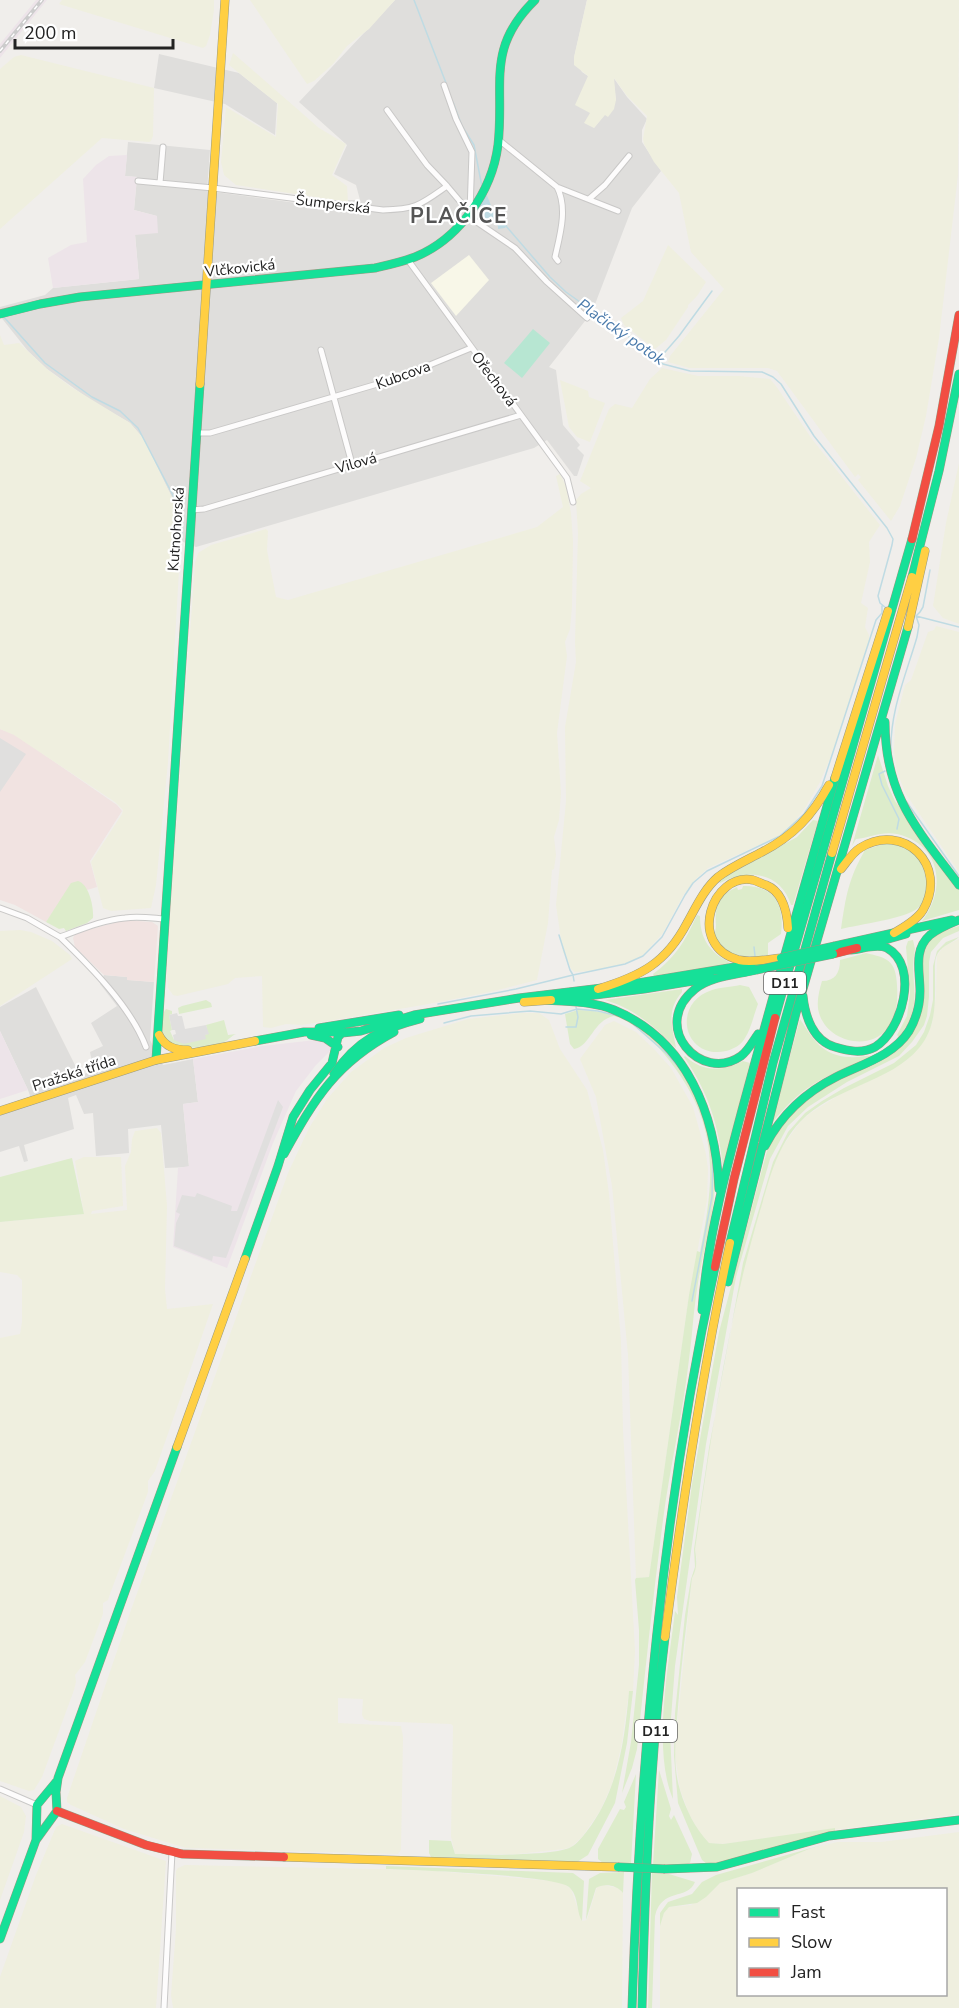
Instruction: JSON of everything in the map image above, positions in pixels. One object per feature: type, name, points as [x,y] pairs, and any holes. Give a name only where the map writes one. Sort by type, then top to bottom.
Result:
[{"type":"main road","name":"Kutnohorská","points":[[156,1060],[225,0]]},
{"type":"main road","name":"Vlčkovická","points":[[3,313],[37,303],[71,298],[356,270],[408,260],[424,253],[469,214],[483,192],[496,159],[499,140],[498,83],[504,46],[522,11],[535,0]]},
{"type":"main road","points":[[700,1348],[704,1278],[731,1151],[840,762],[906,564],[943,408],[959,315]]},
{"type":"main road","name":"D11","points":[[642,2008],[647,1854],[660,1687],[690,1456],[713,1330],[747,1166],[780,1036],[904,626],[913,610],[959,374]]},
{"type":"main road","name":"D11","points":[[805,982],[888,699],[904,626],[904,607],[938,479]]},
{"type":"main road","name":"D11","points":[[632,2008],[636,1854],[650,1686],[680,1456],[719,1247],[762,1066],[887,622]]},
{"type":"main road","points":[[888,699],[884,725],[884,749],[894,789],[907,813],[959,885]]},
{"type":"main road","points":[[598,989],[631,979],[667,956],[701,897],[718,877],[780,843],[804,825],[824,795],[840,762]]},
{"type":"main road","points":[[833,884],[849,856],[867,842],[880,838],[891,838],[915,849],[926,861],[930,870],[932,882],[930,894],[926,906],[919,915],[894,933]]},
{"type":"main road","points":[[758,964],[730,956],[721,950],[712,938],[708,923],[710,908],[714,899],[725,888],[734,883],[750,880],[766,885],[775,891],[782,899],[788,914],[788,942]]},
{"type":"main road","points":[[757,1168],[775,1128],[800,1099],[825,1082],[885,1055],[900,1043],[917,1014],[918,961],[921,947],[933,933],[959,919]]},
{"type":"main road","points":[[0,1939],[36,1840],[39,1805],[58,1778],[278,1166],[287,1132],[309,1090],[332,1063],[338,1037],[434,1014],[519,998],[678,978],[834,950],[894,933],[959,919]]},
{"type":"main road","points":[[851,950],[896,938],[927,926]]},
{"type":"main road","points":[[158,1028],[161,1040],[172,1048],[184,1051],[208,1049],[351,1023],[644,989],[781,958],[834,950],[886,947],[896,954],[903,967],[903,1000],[900,1017],[893,1032],[870,1049],[851,1051],[834,1047],[815,1033],[807,1017],[803,997],[805,982]]},
{"type":"main road","points":[[758,964],[713,981],[690,993],[678,1011],[676,1025],[680,1040],[690,1054],[703,1061],[716,1064],[731,1062],[743,1054],[754,1042],[769,1009]]},
{"type":"main road","points":[[713,1330],[738,1248],[805,982]]},
{"type":"main road","points":[[546,1000],[597,1005],[624,1014],[653,1034],[677,1058],[699,1095],[713,1133],[719,1185],[714,1230]]},
{"type":"main road","points":[[278,1166],[306,1112],[353,1049],[368,1038],[434,1014]]},
{"type":"main road","points":[[334,1074],[380,1040],[434,1014]]},
{"type":"main road","points":[[295,1034],[320,1031],[347,1033],[354,1036],[353,1049]]},
{"type":"main road","points":[[295,1034],[321,1036],[342,1052],[353,1049]]},
{"type":"main road","name":"Pražská třída","points":[[0,1111],[156,1060],[208,1049]]},
{"type":"main road","points":[[36,1840],[55,1814],[58,1778]]},
{"type":"main road","points":[[39,1805],[51,1798],[56,1802]]},
{"type":"main road","points":[[39,1805],[44,1817],[55,1814],[146,1845],[172,1852],[197,1855],[665,1869],[717,1867],[829,1836],[959,1820]]},
{"type":"street","points":[[444,85],[456,119],[472,152],[469,214]]},
{"type":"street","points":[[387,110],[427,165],[469,214],[515,248],[547,282],[587,318]]},
{"type":"street","points":[[499,140],[557,187],[618,211]]},
{"type":"street","points":[[160,183],[163,147]]},
{"type":"street","points":[[589,199],[605,185],[629,156]]},
{"type":"street","name":"Šumperská","points":[[138,181],[213,188],[382,210],[405,209],[420,205],[447,186]]},
{"type":"street","points":[[557,187],[560,192],[563,214],[555,257],[558,261]]},
{"type":"street","name":"Ořechová","points":[[408,260],[567,478],[573,502]]},
{"type":"street","name":"Kubcova","points":[[197,433],[210,433],[334,398],[398,378],[471,348]]},
{"type":"street","points":[[321,350],[352,464]]},
{"type":"street","name":"Vilová","points":[[191,510],[204,509],[521,415]]},
{"type":"street","points":[[0,908],[27,918],[60,937],[92,968],[141,1034],[146,1047]]},
{"type":"street","points":[[60,937],[81,928],[116,919],[130,917],[164,919]]},
{"type":"street","points":[[0,1789],[39,1805]]},
{"type":"street","points":[[164,2008],[172,1852]]},
{"type":"shaded area","points":[[36,0],[47,0],[0,58],[0,44]]},
{"type":"shaded area","points":[[395,0],[587,0],[574,58],[582,72],[588,76],[594,128],[616,100],[613,77],[647,119],[642,130],[642,142],[661,171],[632,208],[592,312],[549,367],[556,370],[563,425],[580,445],[577,448],[584,455],[577,476],[574,476],[547,440],[534,448],[196,547],[181,541],[182,518],[143,438],[130,423],[92,401],[47,369],[28,351],[0,316],[0,307],[45,295],[53,288],[139,279],[135,234],[157,216],[134,210],[137,177],[125,176],[128,142],[210,150],[207,191],[348,210],[348,200],[360,200],[356,185],[334,174],[347,145],[299,102]]},
{"type":"shaded area","points":[[159,54],[239,73],[277,103],[275,135],[225,104],[154,88]]},
{"type":"shaded area","points":[[127,155],[125,176],[137,177],[134,210],[157,216],[158,233],[135,235],[139,279],[53,288],[48,258],[71,245],[87,242],[83,179],[96,165],[109,156]]},
{"type":"shaded area","points":[[469,255],[489,280],[456,316],[431,283]]},
{"type":"shaded area","points":[[0,729],[14,734],[117,805],[122,811],[90,861],[97,887],[63,897],[46,922],[15,905],[0,900]]},
{"type":"shaded area","points":[[0,738],[26,754],[0,792]]},
{"type":"shaded area","points":[[125,920],[152,922],[158,926],[154,982],[104,975],[75,947],[73,938],[76,933]]},
{"type":"shaded area","points":[[104,975],[154,982],[150,1040],[163,1065],[193,1059],[198,1102],[183,1104],[189,1167],[165,1168],[161,1125],[128,1129],[129,1153],[96,1156],[93,1113],[84,1114],[76,1095],[68,1098],[74,1129],[24,1145],[28,1161],[24,1162],[19,1146],[0,1152],[0,1114],[33,1104],[0,1031],[0,1007],[36,987],[80,1075],[94,1071],[90,1052],[103,1046],[91,1023],[117,1006],[100,984]]},
{"type":"shaded area","points":[[177,1013],[178,1016],[182,1016],[185,1029],[206,1025],[209,1034],[205,1035],[206,1039],[184,1044],[174,1040],[173,1035],[176,1034],[175,1030],[172,1030],[169,1015]]},
{"type":"shaded area","points":[[0,1031],[28,1090],[0,1099]]},
{"type":"shaded area","points":[[316,1040],[328,1044],[331,1047],[330,1051],[296,1091],[273,1143],[227,1268],[173,1247],[178,1168],[189,1166],[183,1104],[198,1102],[193,1059],[262,1046]]},
{"type":"shaded area","points":[[278,1100],[283,1107],[226,1258],[213,1256],[212,1261],[174,1246],[176,1223],[180,1214],[176,1212],[182,1195],[195,1197],[197,1193],[232,1206],[231,1211],[237,1211]]},
{"type":"green space","points":[[62,0],[214,0],[214,10],[210,35],[203,48],[59,4]]},
{"type":"green space","points":[[250,0],[395,0],[369,29],[347,46],[333,64],[314,81],[307,84]]},
{"type":"green space","points":[[587,0],[959,0],[958,175],[939,338],[926,416],[916,458],[900,506],[891,521],[858,480],[861,477],[858,474],[855,477],[777,371],[768,368],[689,368],[668,362],[670,356],[724,289],[691,252],[679,193],[654,162],[644,144],[647,116],[627,96],[614,78],[616,100],[614,109],[608,117],[605,115],[594,128],[584,123],[590,113],[575,105],[588,76],[574,65]]},
{"type":"green space","points":[[233,53],[319,128],[346,144],[332,175],[347,186],[348,202],[236,185],[224,175],[221,162],[226,107],[276,137],[278,104],[229,65]]},
{"type":"green space","points":[[21,55],[154,88],[153,136],[149,142],[102,138],[0,229],[0,69],[14,57]]},
{"type":"green space","points":[[668,245],[706,282],[666,340],[655,349],[624,325],[621,318],[643,301]]},
{"type":"green space","points":[[533,329],[550,343],[522,378],[504,363]]},
{"type":"green space","points":[[0,335],[4,345],[19,343],[71,387],[130,423],[143,438],[182,518],[168,762],[156,885],[151,908],[111,911],[103,908],[91,862],[123,810],[115,802],[14,735],[0,729]]},
{"type":"green space","points":[[662,368],[698,376],[770,379],[776,386],[812,439],[880,525],[869,542],[870,562],[861,603],[868,608],[865,627],[869,635],[869,642],[835,747],[820,782],[792,825],[779,836],[708,868],[684,894],[663,933],[643,955],[631,962],[591,971],[575,972],[563,953],[556,905],[566,801],[565,727],[576,662],[578,533],[576,500],[591,488],[580,481],[609,409],[615,404],[632,408],[650,379]]},
{"type":"green space","points":[[560,380],[588,391],[589,397],[605,403],[590,442],[577,437],[569,427]]},
{"type":"green space","points":[[959,463],[959,624],[943,618],[933,606],[946,523]]},
{"type":"green space","points":[[560,474],[566,486],[571,513],[572,607],[570,629],[565,642],[567,656],[557,733],[561,793],[559,820],[554,837],[556,855],[552,870],[548,923],[537,980],[423,1005],[271,1028],[263,1027],[262,976],[235,978],[228,984],[173,995],[168,988],[167,976],[169,931],[195,563],[198,553],[211,545],[266,529],[268,531],[267,550],[276,597],[288,600],[537,527],[563,507],[556,476]]},
{"type":"green space","points":[[936,626],[959,632],[959,872],[906,794],[897,772],[894,752],[895,724],[905,685],[911,680],[928,632],[934,630]]},
{"type":"green space","points":[[878,755],[895,801],[959,889],[959,910],[922,921],[935,895],[937,882],[931,857],[912,839],[886,833],[856,839],[852,846]]},
{"type":"green space","points":[[813,820],[818,821],[793,905],[779,886],[762,876],[741,875],[720,883],[719,880],[797,837]]},
{"type":"green space","points":[[886,843],[907,848],[920,860],[926,877],[923,902],[918,908],[904,915],[841,929],[848,888],[859,861],[865,850]]},
{"type":"green space","points":[[78,881],[88,891],[92,902],[93,918],[87,923],[66,931],[64,928],[59,929],[46,922],[71,883]]},
{"type":"green space","points":[[743,886],[763,889],[770,893],[779,906],[781,934],[768,943],[768,955],[753,957],[736,955],[722,948],[717,942],[715,934],[719,902],[731,890],[737,887],[738,890],[742,889]]},
{"type":"green space","points":[[697,915],[700,916],[700,924],[707,943],[716,954],[729,962],[728,964],[654,976],[653,974],[668,962],[679,948]]},
{"type":"green space","points":[[959,926],[959,931],[943,938],[931,952],[927,1016],[924,1025],[912,1042],[899,1056],[847,1082],[808,1107],[788,1126],[770,1159],[736,1277],[706,1444],[675,1666],[670,1731],[673,1799],[664,1756],[664,1706],[675,1611],[678,1615],[677,1597],[692,1484],[719,1332],[767,1151],[778,1129],[802,1101],[911,1034],[923,950],[938,934]]},
{"type":"green space","points":[[20,930],[52,941],[72,959],[0,1006],[0,931]]},
{"type":"green space","points":[[959,937],[940,950],[937,955],[934,1013],[929,1031],[919,1048],[893,1069],[813,1110],[800,1122],[785,1142],[771,1175],[760,1211],[731,1329],[743,1263],[773,1162],[788,1132],[805,1113],[822,1101],[894,1063],[916,1045],[930,1015],[933,1000],[933,966],[937,951],[946,942]]},
{"type":"green space","points":[[959,939],[959,1814],[723,1844],[709,1843],[689,1814],[680,1789],[675,1754],[676,1737],[692,1578],[697,1560],[695,1550],[711,1438],[744,1262],[773,1165],[782,1147],[809,1114],[844,1092],[907,1060],[932,1024],[936,996],[937,956],[943,947]]},
{"type":"green space","points":[[913,940],[915,949],[914,1003],[912,1014],[899,1037],[897,1035],[907,1016],[910,993],[906,947],[908,941]]},
{"type":"green space","points":[[866,953],[885,959],[895,970],[896,1008],[887,1029],[879,1036],[869,1040],[849,1040],[830,1031],[823,1023],[818,1009],[819,993],[822,981],[830,980],[836,975],[840,960]]},
{"type":"green space","points":[[740,985],[749,987],[758,1004],[745,1038],[737,1046],[726,1051],[711,1051],[700,1047],[692,1039],[688,1029],[687,1017],[691,1006],[699,997],[712,990]]},
{"type":"green space","points":[[682,989],[672,1013],[676,1048],[644,1020],[626,1008],[605,1000]]},
{"type":"green space","points":[[206,1000],[211,1003],[212,1007],[179,1014],[178,1008]]},
{"type":"green space","points":[[166,1009],[172,1011],[169,1015],[172,1030],[170,1031],[174,1040],[208,1034],[206,1025],[224,1020],[228,1035],[236,1034],[224,1042],[208,1046],[188,1048],[171,1044],[162,1032],[163,1014]]},
{"type":"green space","points":[[578,1010],[605,1013],[623,1018],[632,1022],[648,1032],[672,1056],[691,1085],[705,1116],[710,1132],[715,1167],[713,1204],[699,1278],[686,1379],[663,1520],[637,1749],[622,1793],[631,1742],[639,1665],[635,1580],[649,1577],[689,1295],[697,1251],[700,1252],[709,1198],[709,1149],[696,1103],[683,1079],[654,1043],[629,1022],[614,1016],[601,1022],[580,1047],[574,1049],[570,1044],[565,1014]]},
{"type":"green space","points":[[539,1013],[549,1020],[560,1049],[587,1090],[603,1150],[609,1194],[621,1341],[623,1430],[635,1651],[633,1691],[629,1691],[621,1748],[612,1784],[600,1811],[582,1837],[571,1847],[517,1854],[455,1854],[451,1836],[453,1726],[451,1724],[370,1721],[364,1719],[362,1715],[363,1699],[338,1698],[338,1723],[401,1726],[403,1737],[401,1850],[398,1854],[186,1848],[124,1829],[71,1805],[67,1802],[67,1798],[131,1610],[288,1173],[309,1128],[327,1099],[351,1072],[384,1048],[406,1038],[468,1019]]},
{"type":"green space","points":[[800,1019],[814,1040],[825,1050],[840,1056],[873,1056],[830,1075],[806,1089],[772,1123]]},
{"type":"green space","points":[[614,1021],[636,1032],[671,1068],[693,1107],[708,1169],[707,1200],[689,1295],[649,1577],[636,1578],[628,1355],[612,1186],[596,1097],[580,1059],[605,1025]]},
{"type":"green space","points":[[685,1056],[698,1065],[713,1069],[728,1067],[743,1061],[750,1063],[723,1167],[711,1109]]},
{"type":"green space","points":[[157,1128],[161,1133],[167,1206],[165,1289],[167,1309],[213,1304],[155,1471],[148,1481],[148,1492],[108,1600],[103,1603],[103,1614],[85,1662],[75,1675],[74,1690],[42,1777],[34,1790],[29,1791],[0,1781],[0,1338],[20,1334],[22,1280],[17,1275],[0,1272],[0,1222],[84,1214],[75,1161],[84,1157],[121,1157],[123,1206],[92,1211],[91,1214],[127,1210],[125,1166],[131,1152],[132,1139],[135,1131]]},
{"type":"green space","points":[[72,1158],[84,1214],[0,1222],[0,1177]]},
{"type":"green space","points":[[731,1329],[715,1415],[721,1379]]},
{"type":"green space","points":[[715,1415],[695,1550],[696,1565],[692,1578],[676,1728],[676,1770],[680,1790],[691,1818],[709,1843],[723,1844],[835,1828],[835,1833],[726,1862],[707,1864],[702,1860],[678,1803],[674,1756],[675,1713],[685,1615],[691,1579],[695,1567],[694,1549]]},
{"type":"green space","points":[[629,1691],[633,1691],[627,1743],[615,1803],[588,1855],[577,1862],[431,1857],[429,1840],[451,1841],[455,1854],[500,1855],[550,1852],[563,1850],[575,1844],[598,1815],[613,1782],[622,1746]]},
{"type":"green space","points":[[659,1770],[671,1809],[669,1816],[671,1820],[674,1815],[692,1854],[690,1863],[684,1866],[653,1865]]},
{"type":"green space","points":[[636,1774],[631,1864],[603,1863],[598,1859],[598,1849],[620,1809],[624,1810],[626,1807],[624,1802]]},
{"type":"green space","points":[[0,1796],[21,1807],[26,1816],[24,1832],[0,1900]]},
{"type":"green space","points":[[62,1824],[166,1861],[156,2008],[0,2008],[0,1977],[36,1875],[56,1827]]},
{"type":"green space","points":[[959,1832],[959,2008],[660,2008],[660,1926],[664,1913],[669,1907],[691,1905],[720,1883],[809,1849],[837,1842],[881,1842]]},
{"type":"green space","points":[[836,1841],[720,1883],[697,1903],[669,1907],[664,1913],[660,1926],[660,1913],[668,1902],[692,1894],[702,1882],[716,1875]]},
{"type":"green space","points":[[185,1865],[423,1870],[553,1881],[571,1889],[582,1921],[587,1920],[597,1887],[603,1885],[618,1888],[623,1893],[622,2008],[173,2008],[171,1995],[176,1929],[176,1871]]},
{"type":"green space","points":[[386,1866],[573,1873],[584,1881],[582,1921],[572,1891],[569,1887],[558,1883],[482,1874],[386,1869]]},
{"type":"green space","points":[[624,1872],[623,1893],[610,1886],[596,1888],[586,1920],[589,1879],[600,1873]]},
{"type":"green space","points":[[652,1873],[669,1874],[695,1882],[691,1888],[663,1901],[658,1907],[655,1916],[652,2008],[648,2008]]},
{"type":"water","points":[[486,193],[494,213],[507,225],[505,228],[498,229],[498,226],[483,217],[476,209]]},
{"type":"waterway","name":"Plačický potok","points":[[414,0],[446,83]]},
{"type":"waterway","name":"Plačický potok","points":[[453,102],[462,126],[474,145],[482,187]]},
{"type":"waterway","name":"Plačický potok","points":[[506,226],[566,292],[663,364],[690,371],[762,372],[781,384],[814,436],[887,528],[893,539],[878,596],[880,603],[886,608]]},
{"type":"waterway","points":[[659,359],[712,291]]},
{"type":"waterway","points":[[3,316],[45,363],[92,397],[120,411],[138,428],[177,503],[181,515],[182,534]]},
{"type":"waterway","points":[[891,754],[895,709],[917,637],[919,625],[916,616],[923,607],[930,570]]},
{"type":"waterway","points":[[574,981],[573,975],[625,964],[643,956],[662,937],[693,883],[707,871],[780,836],[804,814],[822,786],[876,620],[882,613],[882,606]]},
{"type":"waterway","name":"Plačický potok","points":[[916,616],[959,627]]},
{"type":"waterway","points":[[885,771],[879,774],[899,819],[897,829]]},
{"type":"waterway","points":[[906,801],[959,876]]},
{"type":"waterway","points":[[438,1004],[573,975],[559,935]]},
{"type":"waterway","points":[[754,947],[755,956]]},
{"type":"waterway","points":[[566,1027],[576,1027],[578,1017],[576,1007]]},
{"type":"waterway","points":[[444,1023],[471,1016],[530,1011],[561,1014],[577,1009],[614,1015]]},
{"type":"waterway","points":[[634,1025],[667,1054],[680,1069]]},
{"type":"waterway","points":[[692,1301],[712,1197],[713,1157]]},
{"type":"railway","points":[[0,51],[42,0]]},
{"type":"traffic: fast","points":[[0,314],[80,297],[375,268],[410,259],[431,249],[446,239],[471,212],[489,180],[498,145],[500,68],[503,51],[519,18],[535,0]]},
{"type":"traffic: fast","points":[[912,577],[939,471],[959,374]]},
{"type":"traffic: fast","points":[[156,1060],[200,384]]},
{"type":"traffic: fast","points":[[775,1018],[912,539]]},
{"type":"traffic: fast","points":[[728,1282],[796,1013],[908,627]]},
{"type":"traffic: fast","points":[[885,722],[886,748],[897,791],[917,828],[959,885]]},
{"type":"traffic: fast","points":[[702,1310],[709,1255],[726,1170],[835,778]]},
{"type":"traffic: fast","points":[[730,1243],[773,1063],[832,853]]},
{"type":"traffic: fast","points":[[835,946],[952,920]]},
{"type":"traffic: fast","points":[[765,1146],[778,1124],[794,1106],[814,1090],[886,1053],[902,1040],[916,1017],[920,991],[919,954],[921,947],[930,935],[959,920]]},
{"type":"traffic: fast","points":[[871,944],[906,934]]},
{"type":"traffic: fast","points":[[781,958],[835,946]]},
{"type":"traffic: fast","points":[[803,996],[808,1019],[816,1034],[827,1044],[845,1050],[860,1051],[875,1047],[885,1039],[893,1027],[904,998],[903,969],[897,957],[887,948],[874,946],[851,950]]},
{"type":"traffic: fast","points":[[756,970],[833,954]]},
{"type":"traffic: fast","points":[[614,987],[759,963]]},
{"type":"traffic: fast","points":[[756,970],[716,979],[701,985],[682,1004],[677,1019],[679,1034],[686,1047],[697,1057],[710,1063],[726,1063],[741,1056],[758,1034]]},
{"type":"traffic: fast","points":[[562,999],[711,978]]},
{"type":"traffic: fast","points":[[245,1259],[293,1117],[310,1090],[332,1063],[338,1037],[342,1033],[361,1031],[414,1015],[519,998],[602,988]]},
{"type":"traffic: fast","points":[[546,1000],[580,1002],[606,1007],[639,1023],[661,1040],[679,1060],[704,1108],[712,1134],[719,1189]]},
{"type":"traffic: fast","points":[[319,1028],[399,1015]]},
{"type":"traffic: fast","points":[[334,1074],[361,1044],[393,1027],[420,1019]]},
{"type":"traffic: fast","points":[[255,1041],[304,1032],[344,1032]]},
{"type":"traffic: fast","points":[[284,1154],[317,1099],[342,1069],[357,1056],[394,1032]]},
{"type":"traffic: fast","points":[[311,1035],[325,1038],[338,1047]]},
{"type":"traffic: fast","points":[[632,2008],[641,1821],[657,1636],[681,1451],[715,1267]]},
{"type":"traffic: fast","points":[[36,1840],[57,1811],[58,1778],[177,1447]]},
{"type":"traffic: fast","points":[[642,2008],[649,1822],[665,1637]]},
{"type":"traffic: fast","points":[[0,1939],[36,1840],[37,1805],[56,1782]]},
{"type":"traffic: fast","points":[[665,1869],[717,1867],[829,1836],[959,1820]]},
{"type":"traffic: fast","points":[[618,1867],[665,1869]]},
{"type":"traffic: slow","points":[[200,384],[225,0]]},
{"type":"traffic: slow","points":[[908,627],[925,551]]},
{"type":"traffic: slow","points":[[832,853],[912,577]]},
{"type":"traffic: slow","points":[[835,778],[888,611]]},
{"type":"traffic: slow","points":[[598,989],[640,973],[661,958],[679,937],[713,882],[728,870],[773,846],[792,832],[809,816],[829,785]]},
{"type":"traffic: slow","points":[[841,869],[857,850],[876,841],[892,840],[906,844],[917,852],[926,863],[930,878],[930,893],[920,914],[894,933]]},
{"type":"traffic: slow","points":[[781,958],[744,961],[723,952],[713,940],[709,926],[711,912],[717,898],[726,887],[738,881],[753,880],[772,888],[780,897],[787,915],[788,928]]},
{"type":"traffic: slow","points":[[524,1002],[551,1000]]},
{"type":"traffic: slow","points":[[159,1035],[171,1047],[188,1050]]},
{"type":"traffic: slow","points":[[0,1111],[156,1060],[255,1041]]},
{"type":"traffic: slow","points":[[665,1637],[693,1439],[730,1243]]},
{"type":"traffic: slow","points":[[177,1447],[245,1259]]},
{"type":"traffic: slow","points":[[284,1857],[618,1867]]},
{"type":"traffic: jam","points":[[912,539],[939,426],[959,315]]},
{"type":"traffic: jam","points":[[833,954],[857,948]]},
{"type":"traffic: jam","points":[[715,1267],[734,1179],[775,1018]]},
{"type":"traffic: jam","points":[[57,1811],[146,1845],[182,1854],[284,1857]]},
{"type":"district","name":"PLAČICE","points":[[459,216]]}]
